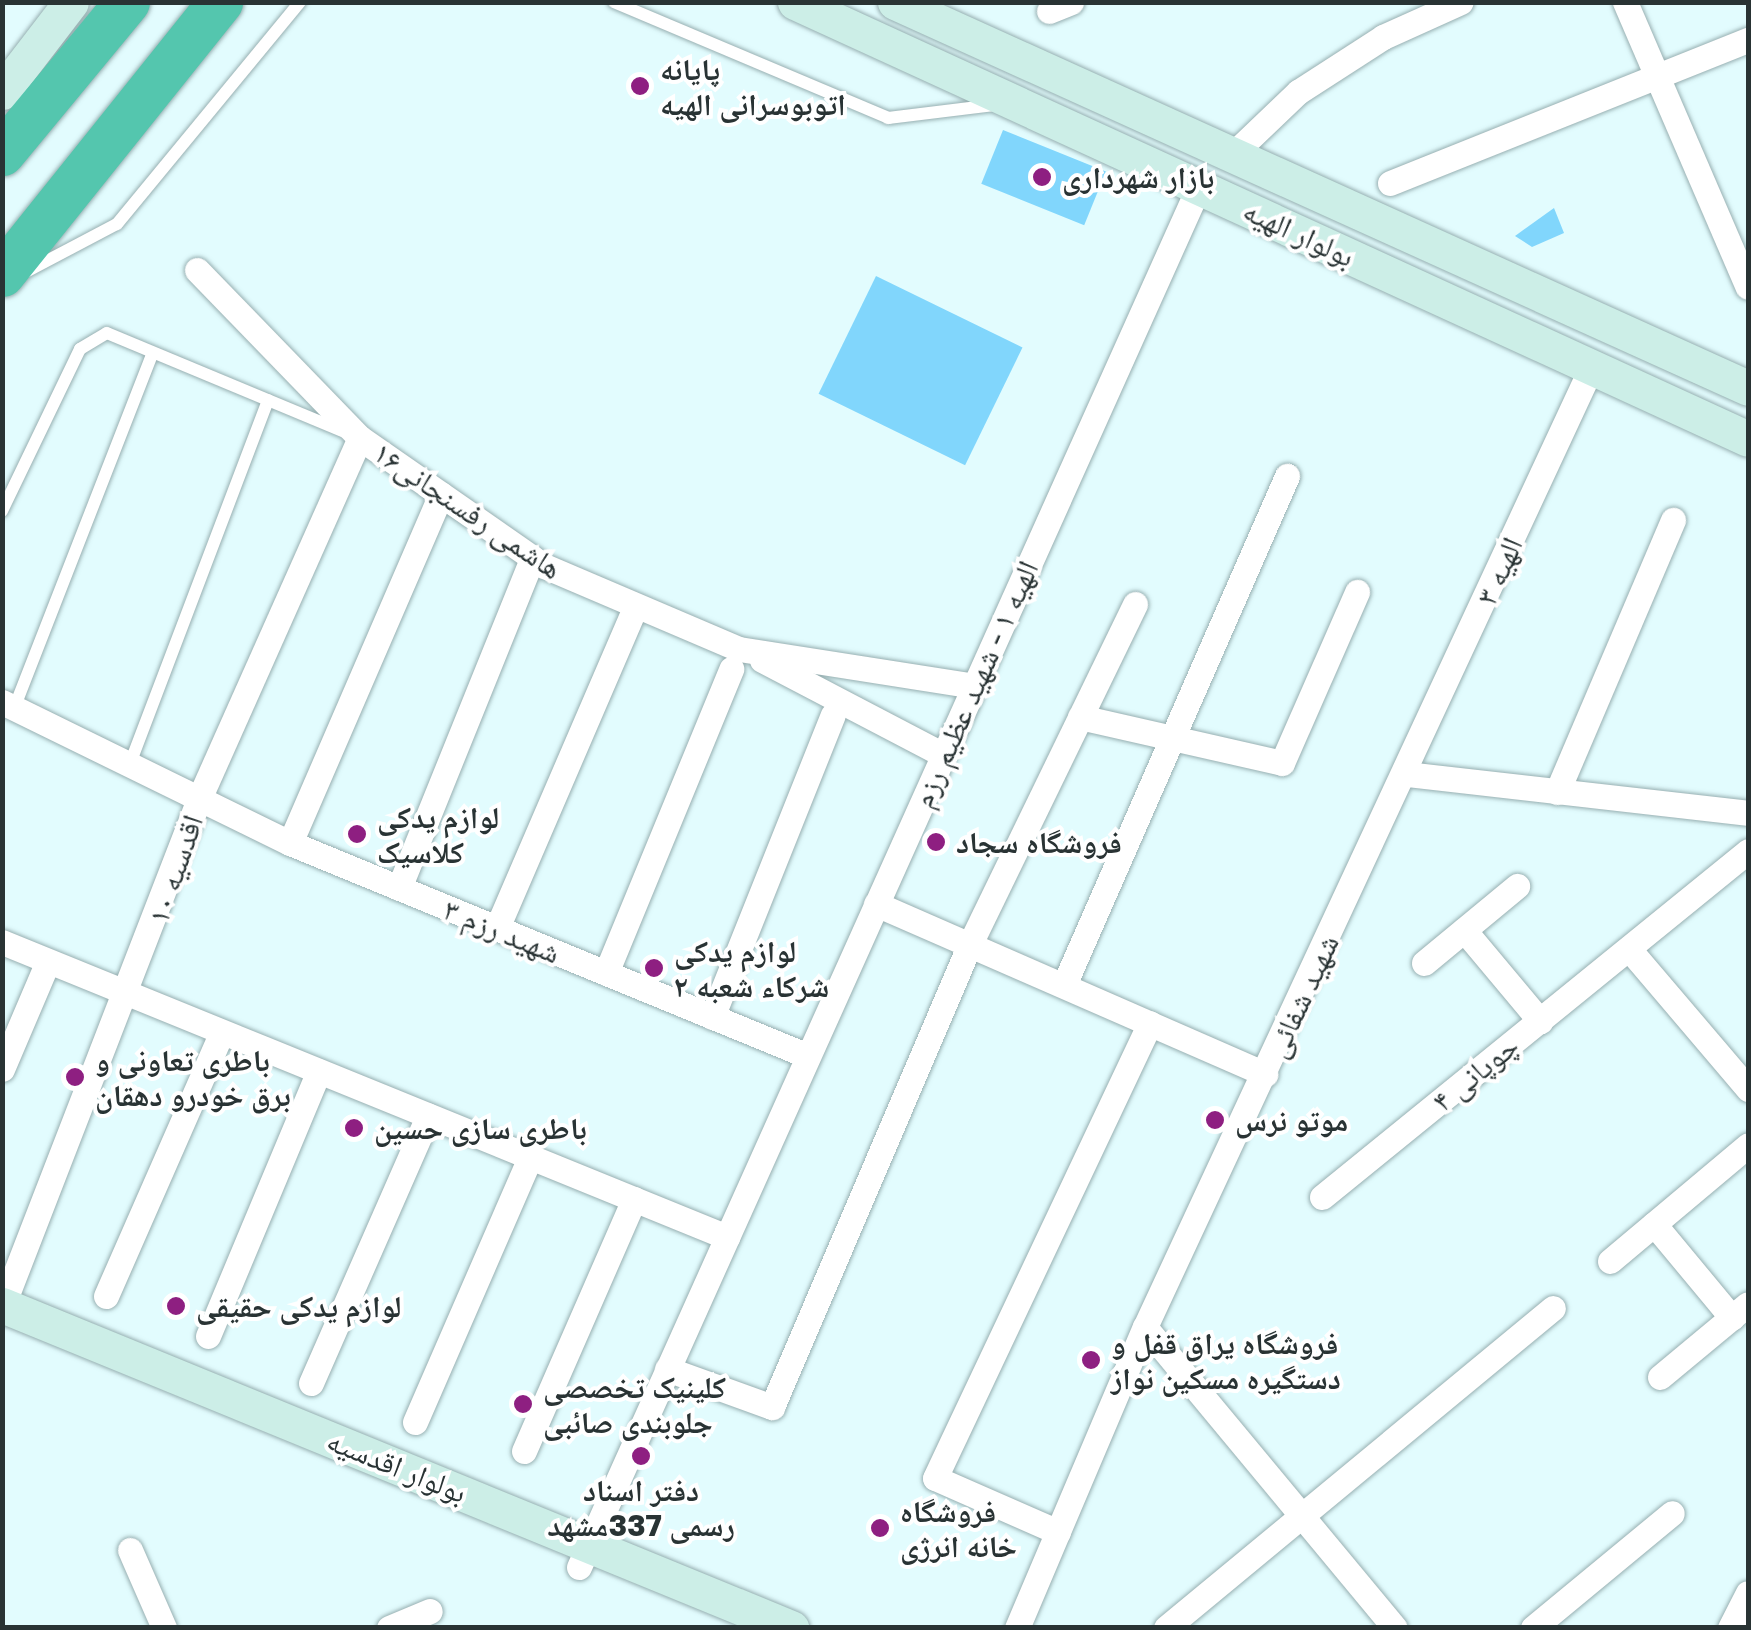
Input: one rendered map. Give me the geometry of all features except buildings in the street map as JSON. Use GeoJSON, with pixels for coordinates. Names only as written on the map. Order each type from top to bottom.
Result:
{"type":"FeatureCollection","features":[{"type":"Feature","properties":{"kind":"highway"},"geometry":{"type":"LineString","coordinates":[[2,153],[128,2]]}},
{"type":"Feature","properties":{"kind":"highway"},"geometry":{"type":"LineString","coordinates":[[2,274],[220,2]]}},
{"type":"Feature","properties":{"kind":"main road"},"geometry":{"type":"LineString","coordinates":[[2,92],[71,2]]}},
{"type":"Feature","properties":{"kind":"main road","name":"بولوار الهیه"},"geometry":{"type":"LineString","coordinates":[[794,2],[1748,440]]}},
{"type":"Feature","properties":{"kind":"main road","name":"بولوار الهیه"},"geometry":{"type":"LineString","coordinates":[[896,2],[1748,388]]}},
{"type":"Feature","properties":{"kind":"main road","name":"بولوار اقدسیه"},"geometry":{"type":"LineString","coordinates":[[3,1305],[584,1556],[728,1628]]}},
{"type":"Feature","properties":{"kind":"main road","name":"بولوار اقدسیه"},"geometry":{"type":"LineString","coordinates":[[2,1330],[584,1556],[791,1628]]}},
{"type":"Feature","properties":{"kind":"street"},"geometry":{"type":"LineString","coordinates":[[1231,156],[1298,92],[1383,37],[1461,2]]}},
{"type":"Feature","properties":{"kind":"street"},"geometry":{"type":"LineString","coordinates":[[1624,2],[1748,287]]}},
{"type":"Feature","properties":{"kind":"street"},"geometry":{"type":"LineString","coordinates":[[1390,183],[1748,40]]}},
{"type":"Feature","properties":{"kind":"street","name":"الهیه ۱ - شهید عظیم رزم"},"geometry":{"type":"LineString","coordinates":[[584,1556],[1199,186]]}},
{"type":"Feature","properties":{"kind":"street","name":"هاشمی رفسنجانی۱۶"},"geometry":{"type":"LineString","coordinates":[[197,270],[360,438],[532,558],[735,659],[974,686]]}},
{"type":"Feature","properties":{"kind":"street","name":"الهیه ۳"},"geometry":{"type":"LineString","coordinates":[[1408,774],[1591,368]]}},
{"type":"Feature","properties":{"kind":"street","name":"اقدسیه ۱۰"},"geometry":{"type":"LineString","coordinates":[[3,1305],[131,994],[200,799],[360,438]]}},
{"type":"Feature","properties":{"kind":"street"},"geometry":{"type":"LineString","coordinates":[[1064,986],[1166,737],[1287,476]]}},
{"type":"Feature","properties":{"kind":"street"},"geometry":{"type":"LineString","coordinates":[[290,843],[440,494]]}},
{"type":"Feature","properties":{"kind":"street"},"geometry":{"type":"LineString","coordinates":[[1558,792],[1673,520]]}},
{"type":"Feature","properties":{"kind":"street"},"geometry":{"type":"LineString","coordinates":[[400,888],[532,558]]}},
{"type":"Feature","properties":{"kind":"street"},"geometry":{"type":"LineString","coordinates":[[1080,717],[1282,764],[1356,592]]}},
{"type":"Feature","properties":{"kind":"street"},"geometry":{"type":"LineString","coordinates":[[667,1369],[772,1407],[970,944],[1135,604]]}},
{"type":"Feature","properties":{"kind":"street"},"geometry":{"type":"LineString","coordinates":[[497,928],[635,608]]}},
{"type":"Feature","properties":{"kind":"street"},"geometry":{"type":"LineString","coordinates":[[606,973],[735,659],[944,754]]}},
{"type":"Feature","properties":{"kind":"street","name":"شهید رزم ۳"},"geometry":{"type":"LineString","coordinates":[[9,704],[131,761],[290,843],[808,1056]]}},
{"type":"Feature","properties":{"kind":"street"},"geometry":{"type":"LineString","coordinates":[[712,1017],[834,716]]}},
{"type":"Feature","properties":{"kind":"street"},"geometry":{"type":"LineString","coordinates":[[1408,774],[1748,813]]}},
{"type":"Feature","properties":{"kind":"street","name":"شهید شفائی"},"geometry":{"type":"LineString","coordinates":[[1017,1628],[1145,1327],[1408,774]]}},
{"type":"Feature","properties":{"kind":"street","name":"چوپانی ۴"},"geometry":{"type":"LineString","coordinates":[[1322,1197],[1748,851]]}},
{"type":"Feature","properties":{"kind":"street"},"geometry":{"type":"LineString","coordinates":[[1424,963],[1518,886]]}},
{"type":"Feature","properties":{"kind":"street"},"geometry":{"type":"LineString","coordinates":[[876,904],[1265,1074]]}},
{"type":"Feature","properties":{"kind":"street"},"geometry":{"type":"LineString","coordinates":[[1464,930],[1540,1021]]}},
{"type":"Feature","properties":{"kind":"street"},"geometry":{"type":"LineString","coordinates":[[2,942],[726,1237]]}},
{"type":"Feature","properties":{"kind":"street"},"geometry":{"type":"LineString","coordinates":[[1629,950],[1748,1089]]}},
{"type":"Feature","properties":{"kind":"street"},"geometry":{"type":"LineString","coordinates":[[2,1070],[48,961]]}},
{"type":"Feature","properties":{"kind":"street"},"geometry":{"type":"LineString","coordinates":[[1058,1532],[935,1478],[1150,1023]]}},
{"type":"Feature","properties":{"kind":"street"},"geometry":{"type":"LineString","coordinates":[[106,1296],[222,1032]]}},
{"type":"Feature","properties":{"kind":"street"},"geometry":{"type":"LineString","coordinates":[[208,1336],[319,1072]]}},
{"type":"Feature","properties":{"kind":"street"},"geometry":{"type":"LineString","coordinates":[[311,1384],[428,1116]]}},
{"type":"Feature","properties":{"kind":"street"},"geometry":{"type":"LineString","coordinates":[[1610,1262],[1748,1145]]}},
{"type":"Feature","properties":{"kind":"street"},"geometry":{"type":"LineString","coordinates":[[415,1422],[530,1157]]}},
{"type":"Feature","properties":{"kind":"street"},"geometry":{"type":"LineString","coordinates":[[524,1452],[634,1199]]}},
{"type":"Feature","properties":{"kind":"street"},"geometry":{"type":"LineString","coordinates":[[1654,1224],[1740,1311],[1660,1378]]}},
{"type":"Feature","properties":{"kind":"street"},"geometry":{"type":"LineString","coordinates":[[1166,1628],[1553,1308]]}},
{"type":"Feature","properties":{"kind":"street"},"geometry":{"type":"LineString","coordinates":[[1145,1327],[1395,1628]]}},
{"type":"Feature","properties":{"kind":"street"},"geometry":{"type":"LineString","coordinates":[[1534,1628],[1672,1513]]}},
{"type":"Feature","properties":{"kind":"street"},"geometry":{"type":"LineString","coordinates":[[130,1550],[164,1628]]}},
{"type":"Feature","properties":{"kind":"street"},"geometry":{"type":"LineString","coordinates":[[1730,1628],[1748,1592]]}},
{"type":"Feature","properties":{"kind":"street"},"geometry":{"type":"LineString","coordinates":[[389,1628],[430,1610]]}},
{"type":"Feature","properties":{"kind":"lane"},"geometry":{"type":"LineString","coordinates":[[2,285],[117,224],[300,2]]}},
{"type":"Feature","properties":{"kind":"lane"},"geometry":{"type":"LineString","coordinates":[[614,2],[888,118],[1012,103]]}},
{"type":"Feature","properties":{"kind":"lane"},"geometry":{"type":"LineString","coordinates":[[2,511],[90,338],[107,334],[360,438]]}},
{"type":"Feature","properties":{"kind":"lane"},"geometry":{"type":"LineString","coordinates":[[9,704],[152,354]]}},
{"type":"Feature","properties":{"kind":"lane"},"geometry":{"type":"LineString","coordinates":[[131,761],[268,400]]}},
{"type":"Feature","properties":{"kind":"place","name":"پایانه اتوبوسرانی الهیه"},"geometry":{"type":"Point","coordinates":[640,86]}},
{"type":"Feature","properties":{"kind":"place","name":"بازار شهرداری"},"geometry":{"type":"Point","coordinates":[1042,177]}},
{"type":"Feature","properties":{"kind":"place","name":"لوازم یدکی کلاسیک"},"geometry":{"type":"Point","coordinates":[357,834]}},
{"type":"Feature","properties":{"kind":"place","name":"فروشگاه سجاد"},"geometry":{"type":"Point","coordinates":[936,842]}},
{"type":"Feature","properties":{"kind":"place","name":"لوازم یدکی شرکاء شعبه ۲"},"geometry":{"type":"Point","coordinates":[654,968]}},
{"type":"Feature","properties":{"kind":"place","name":"باطری تعاونی و برق خودرو دهقان"},"geometry":{"type":"Point","coordinates":[75,1077]}},
{"type":"Feature","properties":{"kind":"place","name":"موتو نرس"},"geometry":{"type":"Point","coordinates":[1215,1120]}},
{"type":"Feature","properties":{"kind":"place","name":"باطری سازی حسین"},"geometry":{"type":"Point","coordinates":[354,1128]}},
{"type":"Feature","properties":{"kind":"place","name":"لوازم یدکی حقیقی"},"geometry":{"type":"Point","coordinates":[176,1306]}},
{"type":"Feature","properties":{"kind":"place","name":"فروشگاه یراق قفل و دستگیره مسکین نواز"},"geometry":{"type":"Point","coordinates":[1091,1360]}},
{"type":"Feature","properties":{"kind":"place","name":"کلینیک تخصصی جلوبندی صائبی"},"geometry":{"type":"Point","coordinates":[523,1404]}},
{"type":"Feature","properties":{"kind":"place","name":"دفتر اسناد رسمی 337مشهد"},"geometry":{"type":"Point","coordinates":[641,1456]}},
{"type":"Feature","properties":{"kind":"place","name":"فروشگاه خانه انرژی"},"geometry":{"type":"Point","coordinates":[880,1528]}}]}
